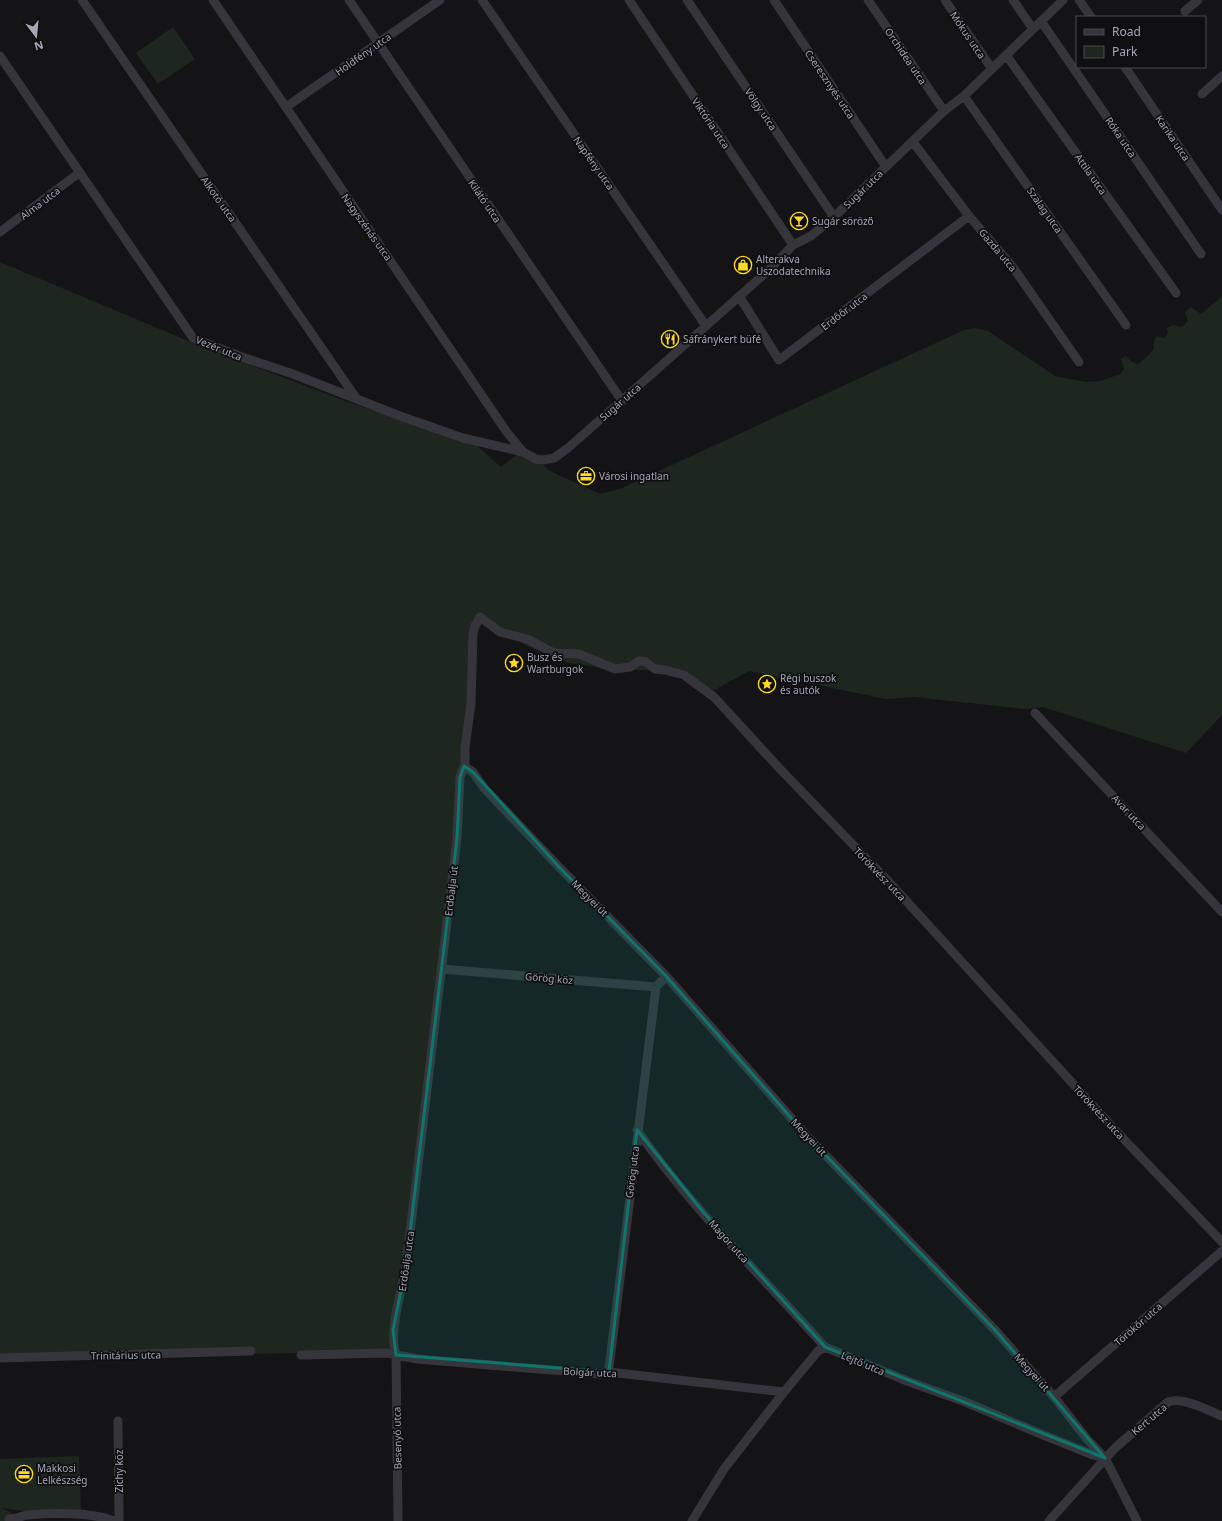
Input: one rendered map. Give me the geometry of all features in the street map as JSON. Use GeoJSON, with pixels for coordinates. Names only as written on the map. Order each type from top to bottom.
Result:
{"type":"FeatureCollection","features":[{"type":"Feature","properties":{"kind":"street","name":"Alkotó utca"},"geometry":{"type":"LineString","coordinates":[[82,0],[356,398]]}},
{"type":"Feature","properties":{"kind":"street","name":"Nagyszénás utca"},"geometry":{"type":"LineString","coordinates":[[213,0],[506,431],[523,452]]}},
{"type":"Feature","properties":{"kind":"street","name":"Kilátó utca"},"geometry":{"type":"LineString","coordinates":[[349,0],[622,402]]}},
{"type":"Feature","properties":{"kind":"street","name":"Holdfény utca"},"geometry":{"type":"LineString","coordinates":[[286,107],[440,0]]}},
{"type":"Feature","properties":{"kind":"street","name":"Napfény utca"},"geometry":{"type":"LineString","coordinates":[[482,0],[706,326]]}},
{"type":"Feature","properties":{"kind":"street","name":"Viktória utca"},"geometry":{"type":"LineString","coordinates":[[629,0],[793,245]]}},
{"type":"Feature","properties":{"kind":"street","name":"Völgy utca"},"geometry":{"type":"LineString","coordinates":[[687,0],[834,217]]}},
{"type":"Feature","properties":{"kind":"street","name":"Cseresznyés utca"},"geometry":{"type":"LineString","coordinates":[[774,0],[886,167]]}},
{"type":"Feature","properties":{"kind":"street","name":"Orchidea utca"},"geometry":{"type":"LineString","coordinates":[[868,0],[944,111]]}},
{"type":"Feature","properties":{"kind":"street","name":"Mókus utca"},"geometry":{"type":"LineString","coordinates":[[945,0],[992,69]]}},
{"type":"Feature","properties":{"kind":"street"},"geometry":{"type":"LineString","coordinates":[[1013,0],[1033,29]]}},
{"type":"Feature","properties":{"kind":"street"},"geometry":{"type":"LineString","coordinates":[[1079,0],[1090,16]]}},
{"type":"Feature","properties":{"kind":"street"},"geometry":{"type":"LineString","coordinates":[[1185,11],[1198,0]]}},
{"type":"Feature","properties":{"kind":"street","name":"Sugár utca"},"geometry":{"type":"LineString","coordinates":[[523,452],[536,459],[543,460],[554,458],[568,448],[622,402],[771,268],[793,245],[811,236],[834,217],[944,111],[964,96],[1041,21],[1058,2]]}},
{"type":"Feature","properties":{"kind":"street","name":"Róka utca"},"geometry":{"type":"LineString","coordinates":[[1041,21],[1201,254]]}},
{"type":"Feature","properties":{"kind":"street","name":"Attila utca"},"geometry":{"type":"LineString","coordinates":[[1006,55],[1176,293]]}},
{"type":"Feature","properties":{"kind":"street","name":"Vezér utca"},"geometry":{"type":"LineString","coordinates":[[0,56],[193,338],[463,438],[523,452]]}},
{"type":"Feature","properties":{"kind":"street","name":"Karika utca"},"geometry":{"type":"LineString","coordinates":[[1126,68],[1222,210]]}},
{"type":"Feature","properties":{"kind":"street"},"geometry":{"type":"LineString","coordinates":[[1202,94],[1222,76]]}},
{"type":"Feature","properties":{"kind":"street","name":"Szalag utca"},"geometry":{"type":"LineString","coordinates":[[964,96],[1126,325]]}},
{"type":"Feature","properties":{"kind":"street","name":"Gazda utca"},"geometry":{"type":"LineString","coordinates":[[913,142],[969,216],[1012,266],[1079,362]]}},
{"type":"Feature","properties":{"kind":"street","name":"Alma utca"},"geometry":{"type":"LineString","coordinates":[[0,232],[79,173]]}},
{"type":"Feature","properties":{"kind":"street","name":"Erdőőr utca"},"geometry":{"type":"LineString","coordinates":[[739,296],[779,360],[969,216]]}},
{"type":"Feature","properties":{"kind":"street","name":"Erdőalja út"},"geometry":{"type":"LineString","coordinates":[[418,1167],[457,838],[460,776],[464,766],[471,703],[473,633],[475,624],[480,617]]}},
{"type":"Feature","properties":{"kind":"street","name":"Törökvész utca"},"geometry":{"type":"LineString","coordinates":[[480,617],[502,633],[524,638],[554,653],[572,653],[582,655],[613,669],[627,668],[639,661],[646,662],[655,669],[684,675],[714,697],[781,770],[889,882],[1117,1132],[1222,1242]]}},
{"type":"Feature","properties":{"kind":"street","name":"Avar utca"},"geometry":{"type":"LineString","coordinates":[[1035,713],[1222,912]]}},
{"type":"Feature","properties":{"kind":"street","name":"Megyei út"},"geometry":{"type":"LineString","coordinates":[[464,766],[473,772],[484,788],[666,976],[808,1137],[996,1332],[1054,1397],[1087,1439],[1105,1458],[1137,1521]]}},
{"type":"Feature","properties":{"kind":"street","name":"Görög köz"},"geometry":{"type":"LineString","coordinates":[[442,969],[656,987]]}},
{"type":"Feature","properties":{"kind":"street"},"geometry":{"type":"LineString","coordinates":[[656,987],[666,976]]}},
{"type":"Feature","properties":{"kind":"street","name":"Görög utca"},"geometry":{"type":"LineString","coordinates":[[609,1372],[637,1130],[656,987]]}},
{"type":"Feature","properties":{"kind":"street","name":"Magor utca"},"geometry":{"type":"LineString","coordinates":[[637,1130],[658,1160],[703,1212],[826,1347]]}},
{"type":"Feature","properties":{"kind":"street","name":"Erdőalja utca"},"geometry":{"type":"LineString","coordinates":[[396,1354],[394,1349],[393,1330],[406,1266],[418,1167]]}},
{"type":"Feature","properties":{"kind":"street","name":"Törökőr utca"},"geometry":{"type":"LineString","coordinates":[[1054,1397],[1222,1252]]}},
{"type":"Feature","properties":{"kind":"street"},"geometry":{"type":"LineString","coordinates":[[692,1521],[718,1476],[818,1351],[826,1347]]}},
{"type":"Feature","properties":{"kind":"street","name":"Lejtő utca"},"geometry":{"type":"LineString","coordinates":[[826,1347],[907,1381],[963,1401],[1093,1455],[1105,1458]]}},
{"type":"Feature","properties":{"kind":"street","name":"Trinitárius utca"},"geometry":{"type":"LineString","coordinates":[[0,1358],[251,1351]]}},
{"type":"Feature","properties":{"kind":"street"},"geometry":{"type":"LineString","coordinates":[[301,1355],[396,1354]]}},
{"type":"Feature","properties":{"kind":"street","name":"Bolgár utca"},"geometry":{"type":"LineString","coordinates":[[396,1354],[417,1359],[600,1374],[609,1372],[784,1392]]}},
{"type":"Feature","properties":{"kind":"street","name":"Besenyő utca"},"geometry":{"type":"LineString","coordinates":[[396,1354],[398,1521]]}},
{"type":"Feature","properties":{"kind":"street","name":"Kert utca"},"geometry":{"type":"LineString","coordinates":[[1049,1521],[1115,1448],[1166,1404],[1172,1401],[1183,1401],[1222,1416]]}},
{"type":"Feature","properties":{"kind":"street","name":"Zichy köz"},"geometry":{"type":"LineString","coordinates":[[118,1421],[119,1521]]}},
{"type":"Feature","properties":{"kind":"street"},"geometry":{"type":"LineString","coordinates":[[13,1519],[27,1516],[77,1515],[114,1521]]}},
{"type":"Feature","properties":{"kind":"highlighted area"},"geometry":{"type":"Polygon","coordinates":[[[464,766],[473,772],[561,869],[666,976],[808,1137],[996,1331],[1105,1458],[825,1347],[703,1212],[637,1130],[609,1372],[396,1355],[393,1330],[406,1266],[457,838],[460,777],[464,766]]]}},
{"type":"Feature","properties":{"kind":"green space"},"geometry":{"type":"Polygon","coordinates":[[[173,27],[195,59],[158,84],[136,53],[173,27]]]}},
{"type":"Feature","properties":{"kind":"green space"},"geometry":{"type":"Polygon","coordinates":[[[0,262],[193,343],[348,402],[476,445],[501,467],[523,452],[536,459],[550,471],[600,494],[620,489],[964,330],[975,328],[988,331],[1055,376],[1086,382],[1101,381],[1120,374],[1124,369],[1121,359],[1126,356],[1132,362],[1138,364],[1150,354],[1154,348],[1153,345],[1156,336],[1164,338],[1168,333],[1166,328],[1173,325],[1182,327],[1188,321],[1185,312],[1191,307],[1201,314],[1222,296],[1222,715],[1186,753],[1043,707],[1025,709],[914,697],[886,699],[749,671],[707,694],[695,684],[666,671],[606,669],[569,663],[525,645],[480,617],[473,653],[396,1355],[301,1353],[0,1360],[0,262]]]}},
{"type":"Feature","properties":{"kind":"green space"},"geometry":{"type":"Polygon","coordinates":[[[79,1456],[81,1510],[29,1512],[2,1508],[17,1516],[17,1521],[0,1521],[0,1459],[79,1456]]]}},
{"type":"Feature","properties":{"kind":"place","name":"Sugár söröző"},"geometry":{"type":"Point","coordinates":[799,221]}},
{"type":"Feature","properties":{"kind":"place","name":"Alterakva Uszodatechnika"},"geometry":{"type":"Point","coordinates":[743,265]}},
{"type":"Feature","properties":{"kind":"place","name":"Sáfránykert büfé"},"geometry":{"type":"Point","coordinates":[670,339]}},
{"type":"Feature","properties":{"kind":"place","name":"Városi ingatlan"},"geometry":{"type":"Point","coordinates":[586,476]}},
{"type":"Feature","properties":{"kind":"place","name":"Busz és Wartburgok"},"geometry":{"type":"Point","coordinates":[514,663]}},
{"type":"Feature","properties":{"kind":"place","name":"Régi buszok és autók"},"geometry":{"type":"Point","coordinates":[767,684]}},
{"type":"Feature","properties":{"kind":"place","name":"Makkosi Lelkészség"},"geometry":{"type":"Point","coordinates":[24,1474]}}]}
